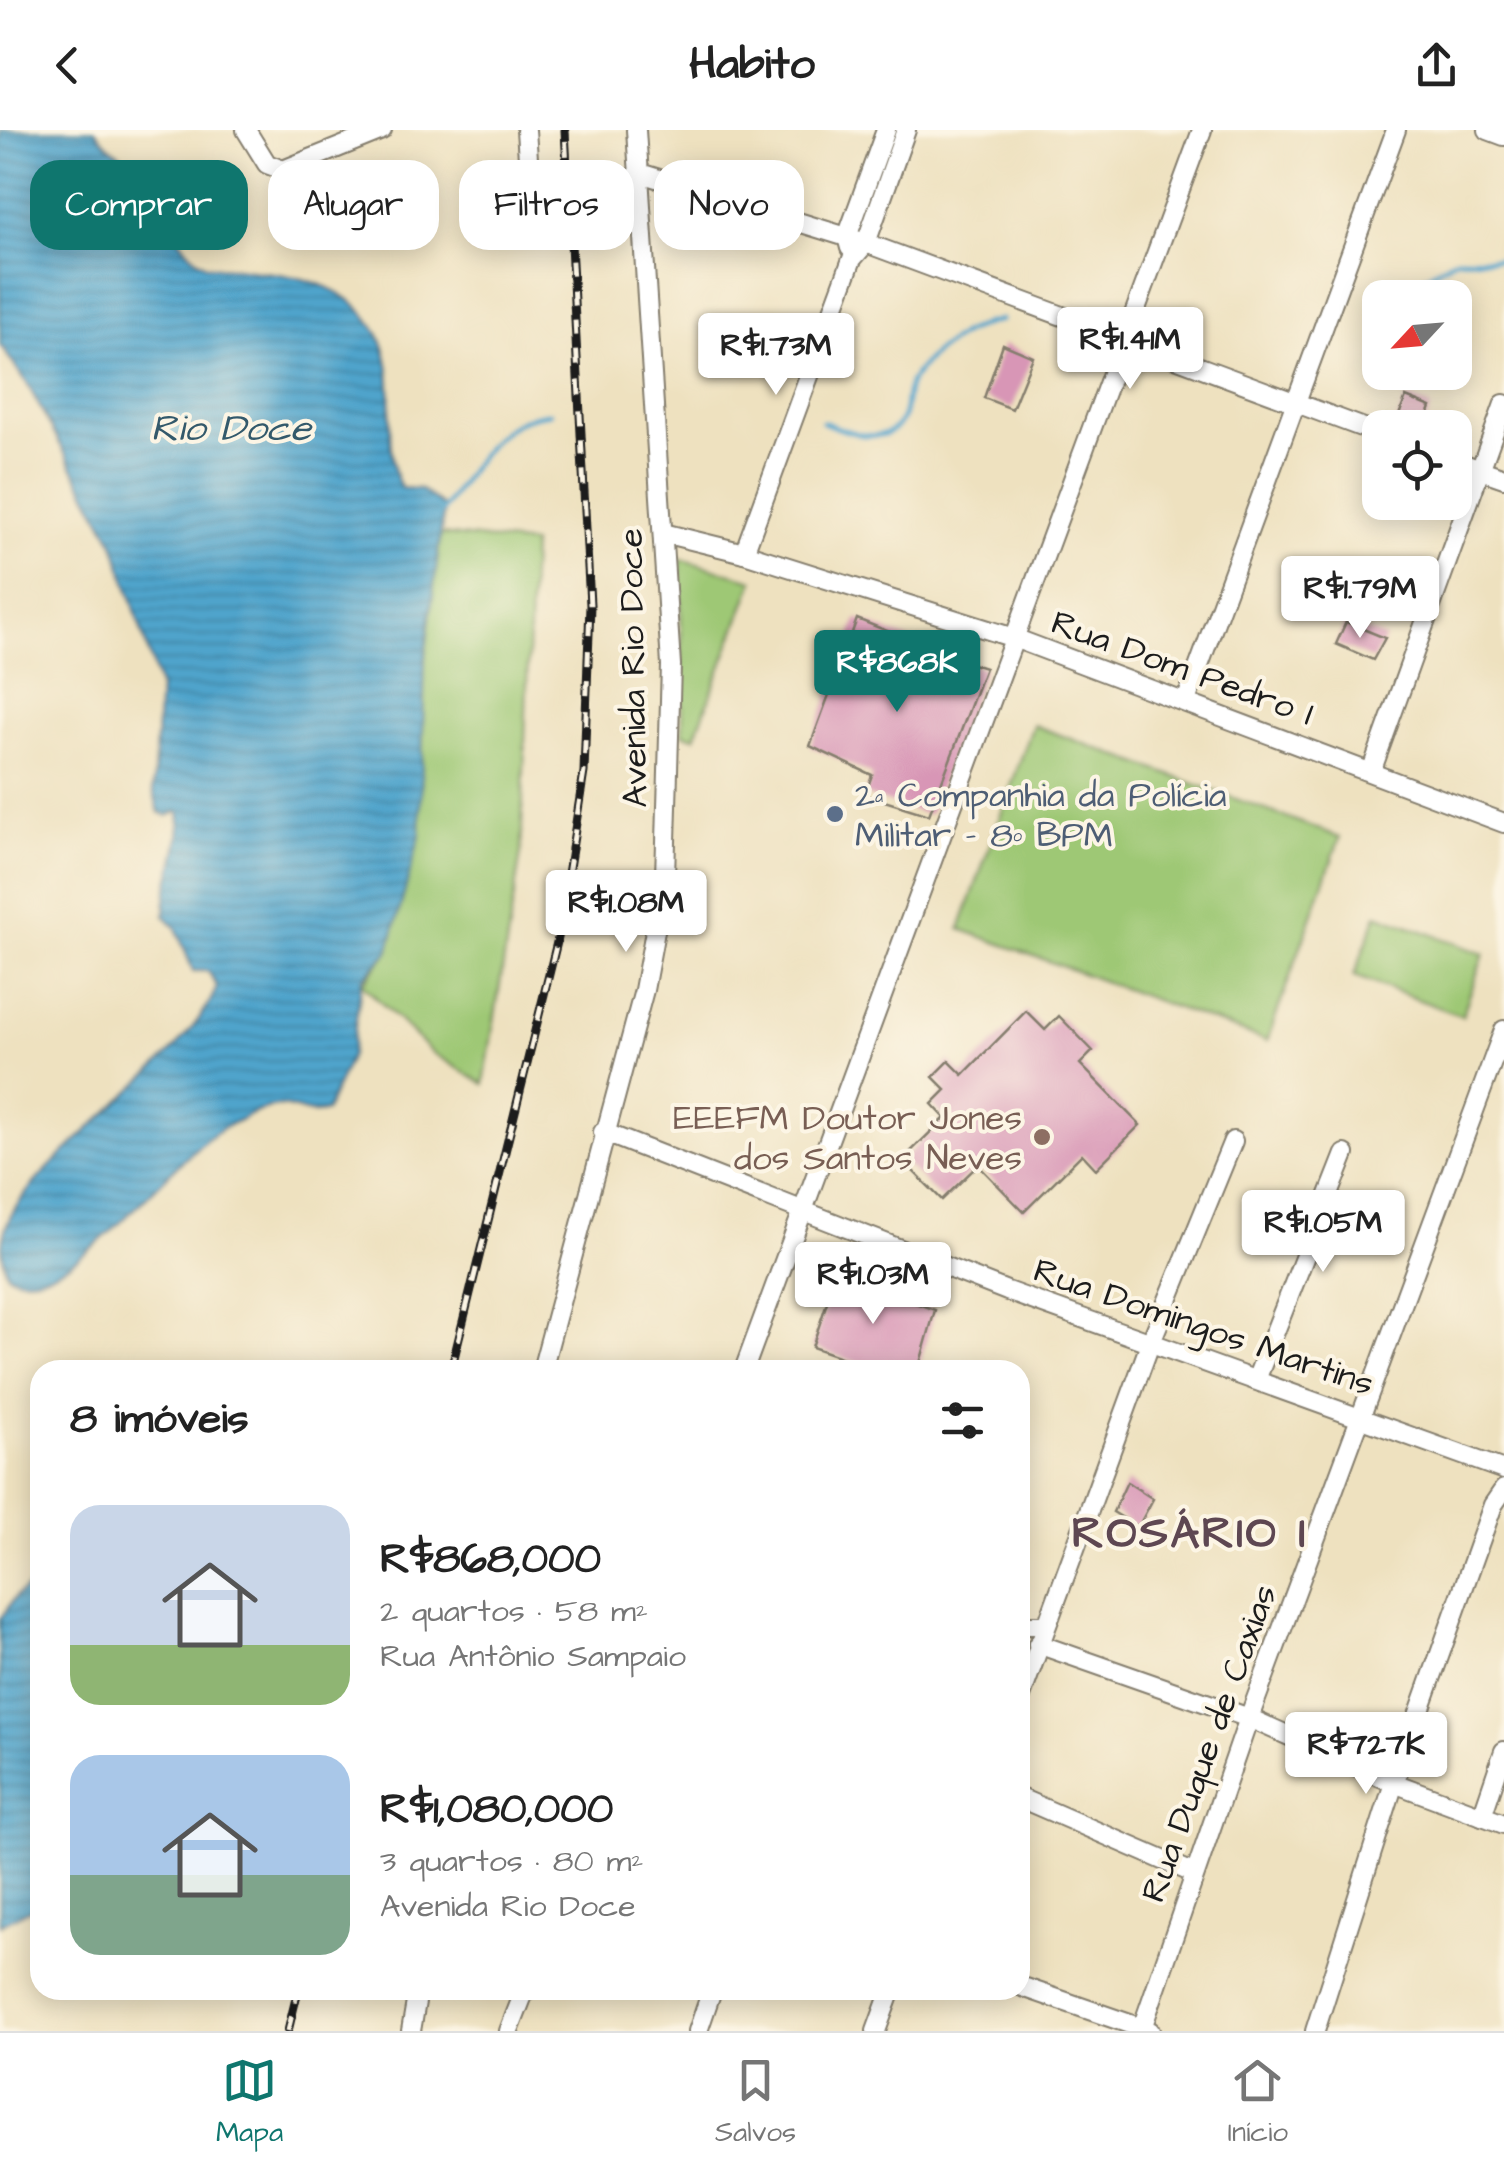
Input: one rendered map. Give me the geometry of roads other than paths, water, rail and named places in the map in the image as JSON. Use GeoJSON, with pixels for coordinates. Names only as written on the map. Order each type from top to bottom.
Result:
{"type":"FeatureCollection","features":[{"type":"Feature","properties":{"kind":"street"},"geometry":{"type":"LineString","coordinates":[[246,130],[267,164],[283,170],[373,132]]}},
{"type":"Feature","properties":{"kind":"street"},"geometry":{"type":"LineString","coordinates":[[526,130],[528,160]]}},
{"type":"Feature","properties":{"kind":"street","name":"Avenida Rio Doce"},"geometry":{"type":"LineString","coordinates":[[545,1360],[644,990],[664,878],[671,664],[636,130]]}},
{"type":"Feature","properties":{"kind":"street"},"geometry":{"type":"LineString","coordinates":[[852,259],[847,237],[886,130]]}},
{"type":"Feature","properties":{"kind":"street"},"geometry":{"type":"LineString","coordinates":[[744,553],[852,259],[866,243],[906,130]]}},
{"type":"Feature","properties":{"kind":"street"},"geometry":{"type":"LineString","coordinates":[[748,1360],[1202,130]]}},
{"type":"Feature","properties":{"kind":"street"},"geometry":{"type":"LineString","coordinates":[[1186,701],[1396,130]]}},
{"type":"Feature","properties":{"kind":"street"},"geometry":{"type":"LineString","coordinates":[[1488,130],[1504,136]]}},
{"type":"Feature","properties":{"kind":"street"},"geometry":{"type":"LineString","coordinates":[[640,174],[866,243],[1125,336],[1362,427]]}},
{"type":"Feature","properties":{"kind":"street"},"geometry":{"type":"LineString","coordinates":[[1372,772],[1504,404]]}},
{"type":"Feature","properties":{"kind":"street"},"geometry":{"type":"LineString","coordinates":[[1472,467],[1504,478]]}},
{"type":"Feature","properties":{"kind":"street","name":"Rua Dom Pedro I"},"geometry":{"type":"LineString","coordinates":[[663,532],[744,553],[1014,638],[1504,823]]}},
{"type":"Feature","properties":{"kind":"street","name":"Rua Duque de Caxias"},"geometry":{"type":"LineString","coordinates":[[1144,2030],[1193,1873],[1504,1030]]}},
{"type":"Feature","properties":{"kind":"street","name":"Rua Domingos Martins"},"geometry":{"type":"LineString","coordinates":[[603,1132],[802,1214],[1504,1470]]}},
{"type":"Feature","properties":{"kind":"street"},"geometry":{"type":"LineString","coordinates":[[1030,1668],[1150,1344],[1233,1141]]}},
{"type":"Feature","properties":{"kind":"street"},"geometry":{"type":"LineString","coordinates":[[1256,1380],[1345,1154]]}},
{"type":"Feature","properties":{"kind":"street"},"geometry":{"type":"LineString","coordinates":[[1315,2031],[1394,1783],[1494,1505],[1504,1488]]}},
{"type":"Feature","properties":{"kind":"street"},"geometry":{"type":"LineString","coordinates":[[1030,1625],[1046,1625]]}},
{"type":"Feature","properties":{"kind":"street"},"geometry":{"type":"LineString","coordinates":[[1038,1644],[1249,1718],[1394,1783],[1504,1824]]}},
{"type":"Feature","properties":{"kind":"street"},"geometry":{"type":"LineString","coordinates":[[1482,1816],[1504,1751]]}},
{"type":"Feature","properties":{"kind":"street"},"geometry":{"type":"LineString","coordinates":[[1030,1802],[1193,1873]]}},
{"type":"Feature","properties":{"kind":"street"},"geometry":{"type":"LineString","coordinates":[[1030,1990],[1144,2030]]}},
{"type":"Feature","properties":{"kind":"street"},"geometry":{"type":"LineString","coordinates":[[411,2031],[416,2000]]}},
{"type":"Feature","properties":{"kind":"street"},"geometry":{"type":"LineString","coordinates":[[509,2031],[521,2000]]}},
{"type":"Feature","properties":{"kind":"street"},"geometry":{"type":"LineString","coordinates":[[698,2031],[709,2000]]}},
{"type":"Feature","properties":{"kind":"street"},"geometry":{"type":"LineString","coordinates":[[876,2031],[887,2000]]}},
{"type":"Feature","properties":{"kind":"water","name":"Rio Doce"},"geometry":{"type":"Polygon","coordinates":[[[0,130],[95,130],[127,160],[30,160],[30,250],[188,250],[205,264],[274,273],[312,282],[346,297],[373,325],[383,344],[390,385],[391,448],[401,488],[420,489],[444,507],[425,658],[420,836],[388,952],[362,979],[351,1055],[326,1111],[309,1113],[276,1106],[225,1127],[202,1143],[89,1250],[59,1269],[32,1279],[7,1274],[2,1244],[11,1215],[33,1184],[64,1152],[172,1051],[200,1018],[217,986],[208,971],[193,971],[176,928],[165,916],[179,838],[179,811],[167,816],[159,812],[153,790],[159,687],[114,543],[25,380],[0,345],[0,130]]]}},
{"type":"Feature","properties":{"kind":"water"},"geometry":{"type":"Polygon","coordinates":[[[30,1586],[30,1909],[0,1925],[0,1619],[16,1596],[30,1586]]]}},
{"type":"Feature","properties":{"kind":"waterway"},"geometry":{"type":"LineString","coordinates":[[1420,280],[1456,258],[1504,259]]}},
{"type":"Feature","properties":{"kind":"waterway"},"geometry":{"type":"LineString","coordinates":[[823,422],[876,436],[895,428],[902,419],[909,386],[928,360],[963,334],[1001,320]]}},
{"type":"Feature","properties":{"kind":"waterway"},"geometry":{"type":"LineString","coordinates":[[440,514],[498,436],[530,417],[550,413]]}},
{"type":"Feature","properties":{"kind":"railway"},"geometry":{"type":"LineString","coordinates":[[453,1360],[558,938],[584,772],[590,605],[565,130]]}},
{"type":"Feature","properties":{"kind":"railway"},"geometry":{"type":"LineString","coordinates":[[288,2031],[296,2000]]}},
{"type":"Feature","properties":{"kind":"place","name":"2ª Companhia da Polícia Militar - 8º BPM"},"geometry":{"type":"Point","coordinates":[835,814]}},
{"type":"Feature","properties":{"kind":"place","name":"EEEFM Doutor Jones dos Santos Neves"},"geometry":{"type":"Point","coordinates":[1042,1137]}},
{"type":"Feature","properties":{"kind":"district","name":"ROSÁRIO I"},"geometry":{"type":"Point","coordinates":[1190,1531]}}]}
